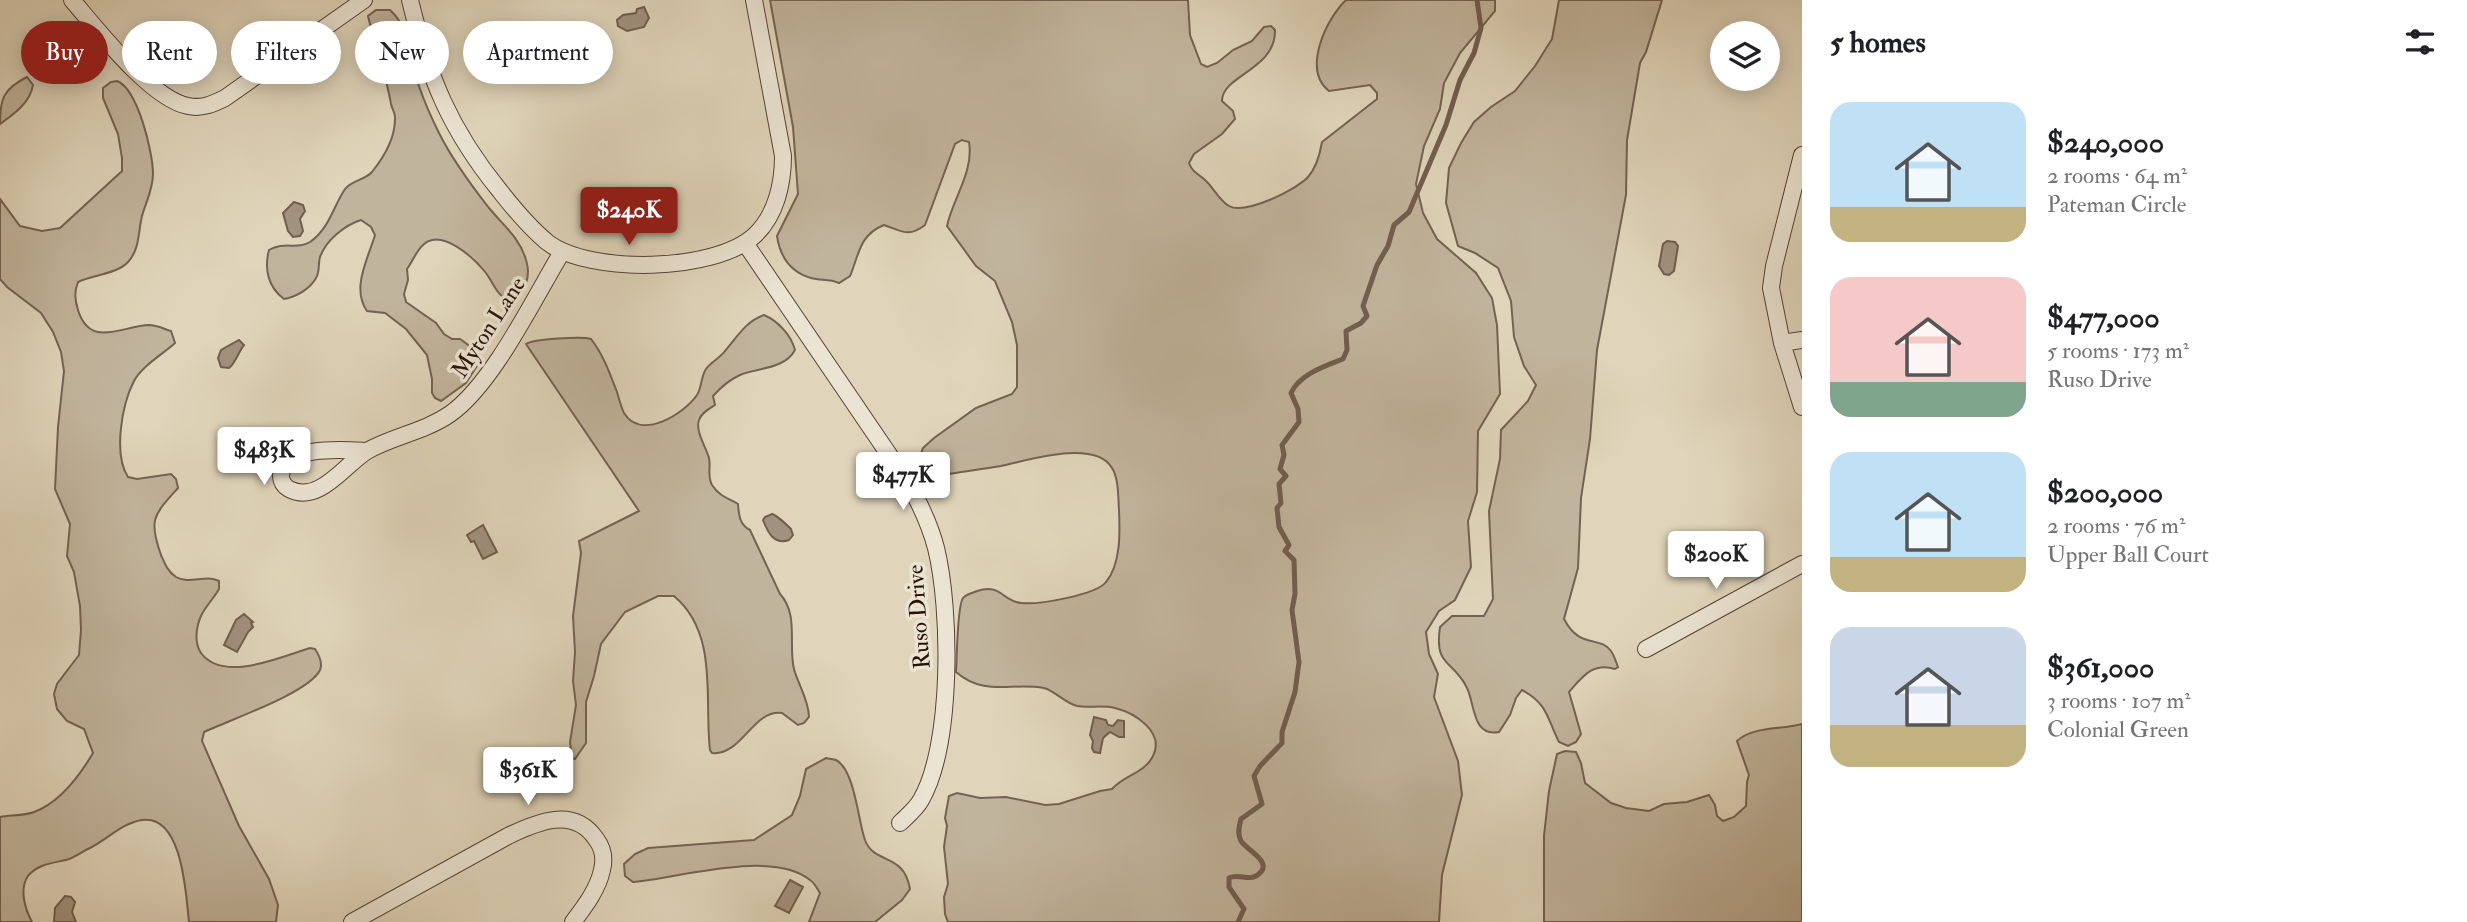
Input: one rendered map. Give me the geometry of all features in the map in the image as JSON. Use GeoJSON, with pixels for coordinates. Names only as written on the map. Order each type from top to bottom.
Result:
{"type":"FeatureCollection","features":[{"type":"Feature","properties":{"kind":"street"},"geometry":{"type":"LineString","coordinates":[[72,0],[107,41],[154,88],[178,103],[198,107],[225,98],[364,0]]}},
{"type":"Feature","properties":{"kind":"street"},"geometry":{"type":"LineString","coordinates":[[410,0],[429,70],[444,106],[463,140],[515,210],[539,235],[562,252],[606,263],[650,265],[714,256],[745,243],[763,226],[779,191],[783,169],[780,134],[754,0]]}},
{"type":"Feature","properties":{"kind":"street"},"geometry":{"type":"LineString","coordinates":[[1802,155],[1772,280],[1772,295],[1782,343],[1802,407]]}},
{"type":"Feature","properties":{"kind":"street","name":"Ruso Drive"},"geometry":{"type":"LineString","coordinates":[[745,243],[909,484],[935,546],[942,584],[946,661],[939,740],[923,796],[900,823]]}},
{"type":"Feature","properties":{"kind":"street","name":"Myton Lane"},"geometry":{"type":"LineString","coordinates":[[366,451],[335,449],[306,453],[285,466],[281,474],[282,482],[293,491],[314,489],[325,484],[366,451],[429,426],[461,405],[481,383],[507,344],[562,252]]}},
{"type":"Feature","properties":{"kind":"street"},"geometry":{"type":"LineString","coordinates":[[1782,343],[1802,340]]}},
{"type":"Feature","properties":{"kind":"street"},"geometry":{"type":"LineString","coordinates":[[1646,649],[1802,564]]}},
{"type":"Feature","properties":{"kind":"street"},"geometry":{"type":"LineString","coordinates":[[352,922],[508,836],[535,824],[562,819],[576,821],[588,829],[603,853],[598,884],[573,922]]}},
{"type":"Feature","properties":{"kind":"shaded area"},"geometry":{"type":"Polygon","coordinates":[[[770,0],[1188,0],[1190,35],[1201,64],[1207,67],[1252,41],[1264,27],[1271,26],[1275,30],[1273,43],[1267,54],[1224,92],[1222,101],[1233,111],[1235,119],[1222,134],[1194,154],[1189,163],[1223,201],[1236,208],[1270,200],[1302,182],[1313,169],[1322,142],[1377,99],[1377,93],[1370,85],[1329,91],[1321,82],[1317,71],[1317,58],[1325,32],[1331,19],[1346,0],[1495,0],[1495,11],[1460,53],[1444,83],[1440,109],[1424,146],[1416,184],[1423,213],[1437,239],[1476,273],[1492,298],[1497,325],[1500,394],[1478,431],[1477,492],[1468,521],[1471,567],[1455,600],[1439,611],[1426,632],[1429,654],[1438,674],[1434,697],[1458,761],[1462,795],[1442,875],[1439,922],[948,922],[944,897],[948,884],[944,847],[949,796],[957,793],[980,798],[1006,797],[1045,805],[1059,804],[1112,789],[1145,766],[1153,756],[1156,747],[1152,732],[1131,714],[1110,707],[1077,706],[1044,688],[977,684],[956,672],[961,603],[966,596],[991,589],[1015,602],[1040,602],[1079,595],[1106,582],[1111,575],[1119,548],[1117,483],[1112,468],[1103,459],[1077,453],[1044,456],[938,477],[930,475],[924,469],[919,459],[923,448],[934,438],[976,408],[1012,394],[1017,387],[1017,345],[1012,322],[995,281],[976,266],[947,226],[969,164],[969,142],[962,140],[955,144],[925,225],[909,232],[884,225],[876,229],[861,246],[850,276],[839,283],[811,278],[797,272],[787,262],[777,236],[798,194],[793,127],[770,0]]]}},
{"type":"Feature","properties":{"kind":"shaded area"},"geometry":{"type":"Polygon","coordinates":[[[1559,0],[1662,0],[1640,63],[1627,140],[1626,195],[1597,350],[1590,439],[1581,498],[1578,568],[1564,619],[1570,629],[1583,639],[1606,646],[1618,667],[1594,669],[1569,692],[1581,734],[1576,742],[1568,746],[1559,742],[1542,706],[1522,690],[1499,732],[1484,729],[1476,718],[1470,695],[1462,679],[1442,657],[1439,640],[1440,627],[1452,616],[1484,616],[1493,599],[1489,511],[1500,459],[1501,430],[1528,401],[1536,385],[1524,366],[1514,337],[1511,301],[1498,268],[1458,246],[1446,203],[1449,168],[1474,122],[1515,91],[1535,66],[1552,39],[1559,0]]]}},
{"type":"Feature","properties":{"kind":"shaded area"},"geometry":{"type":"Polygon","coordinates":[[[644,7],[649,18],[644,27],[627,31],[618,26],[617,20],[623,15],[636,13],[637,9],[644,7]]]}},
{"type":"Feature","properties":{"kind":"shaded area"},"geometry":{"type":"Polygon","coordinates":[[[376,10],[390,10],[399,21],[369,21],[368,16],[376,10]]]}},
{"type":"Feature","properties":{"kind":"shaded area"},"geometry":{"type":"Polygon","coordinates":[[[21,81],[21,84],[33,85],[21,108],[0,124],[2,101],[13,86],[21,81]]]}},
{"type":"Feature","properties":{"kind":"shaded area"},"geometry":{"type":"Polygon","coordinates":[[[117,81],[125,86],[138,108],[152,164],[152,185],[132,257],[118,269],[78,282],[76,303],[83,322],[90,329],[108,332],[152,325],[171,331],[175,343],[142,370],[134,381],[126,402],[121,429],[123,467],[128,477],[137,479],[171,474],[176,479],[178,488],[163,505],[154,525],[161,555],[176,577],[219,581],[219,589],[198,625],[196,635],[201,653],[211,662],[238,667],[269,661],[310,648],[315,649],[321,662],[320,670],[301,688],[204,732],[202,741],[239,826],[269,879],[278,905],[276,922],[189,922],[184,877],[174,843],[166,830],[156,822],[142,820],[122,828],[72,858],[36,869],[25,881],[23,893],[32,922],[0,922],[0,817],[30,813],[52,802],[75,779],[93,753],[84,729],[67,721],[57,709],[54,694],[57,684],[79,655],[81,630],[74,572],[67,556],[70,524],[55,489],[64,371],[61,352],[41,313],[0,279],[0,199],[20,226],[42,231],[60,228],[122,171],[118,134],[103,98],[103,88],[117,81]]]}},
{"type":"Feature","properties":{"kind":"shaded area"},"geometry":{"type":"Polygon","coordinates":[[[386,84],[419,84],[450,152],[489,208],[515,238],[527,266],[524,289],[511,301],[499,293],[486,273],[456,246],[438,240],[429,241],[416,254],[407,269],[408,280],[404,294],[406,302],[436,323],[444,334],[452,339],[460,339],[471,347],[480,361],[466,383],[441,401],[432,393],[427,355],[406,329],[385,313],[367,311],[362,302],[362,273],[375,235],[371,227],[361,220],[337,234],[319,259],[318,273],[313,282],[293,296],[284,299],[274,289],[267,271],[269,250],[310,242],[326,224],[345,189],[372,172],[391,141],[395,126],[386,84]]]}},
{"type":"Feature","properties":{"kind":"shaded area"},"geometry":{"type":"Polygon","coordinates":[[[294,202],[303,205],[305,211],[300,219],[303,231],[300,236],[293,237],[288,231],[283,213],[294,202]]]}},
{"type":"Feature","properties":{"kind":"shaded area"},"geometry":{"type":"Polygon","coordinates":[[[1667,241],[1675,242],[1678,246],[1674,271],[1669,275],[1664,274],[1659,266],[1663,244],[1667,241]]]}},
{"type":"Feature","properties":{"kind":"shaded area"},"geometry":{"type":"Polygon","coordinates":[[[764,315],[783,329],[795,350],[785,361],[740,375],[725,384],[713,396],[715,405],[700,418],[698,429],[709,458],[712,485],[738,504],[742,522],[750,530],[786,602],[791,620],[792,660],[809,717],[798,725],[782,713],[772,714],[763,718],[732,747],[712,753],[707,668],[698,629],[688,611],[674,596],[658,596],[625,612],[601,644],[586,702],[586,743],[575,759],[572,758],[570,742],[576,705],[573,681],[573,616],[581,553],[579,541],[639,511],[526,344],[558,338],[591,339],[606,364],[624,413],[631,421],[651,425],[673,416],[691,402],[699,392],[708,367],[747,326],[764,315]]]}},
{"type":"Feature","properties":{"kind":"shaded area"},"geometry":{"type":"Polygon","coordinates":[[[239,340],[244,345],[233,364],[229,368],[221,367],[218,358],[221,350],[239,340]]]}},
{"type":"Feature","properties":{"kind":"shaded area"},"geometry":{"type":"Polygon","coordinates":[[[772,514],[791,529],[793,535],[789,540],[779,541],[769,533],[763,520],[772,514]]]}},
{"type":"Feature","properties":{"kind":"shaded area"},"geometry":{"type":"Polygon","coordinates":[[[483,525],[497,552],[483,559],[474,541],[471,542],[467,535],[483,525]]]}},
{"type":"Feature","properties":{"kind":"shaded area"},"geometry":{"type":"Polygon","coordinates":[[[244,614],[253,622],[253,627],[237,652],[224,645],[236,620],[244,614]]]}},
{"type":"Feature","properties":{"kind":"shaded area"},"geometry":{"type":"Polygon","coordinates":[[[1094,717],[1106,720],[1108,725],[1113,726],[1118,720],[1124,721],[1124,737],[1110,732],[1103,738],[1100,753],[1094,752],[1092,748],[1090,735],[1094,717]]]}},
{"type":"Feature","properties":{"kind":"shaded area"},"geometry":{"type":"Polygon","coordinates":[[[1802,724],[1802,922],[1544,922],[1544,836],[1549,791],[1557,754],[1565,751],[1576,752],[1585,783],[1611,803],[1649,811],[1664,804],[1687,802],[1709,795],[1717,816],[1723,821],[1734,817],[1746,806],[1749,775],[1737,741],[1751,733],[1802,724]]]}},
{"type":"Feature","properties":{"kind":"shaded area"},"geometry":{"type":"Polygon","coordinates":[[[826,758],[836,760],[848,774],[869,848],[902,869],[907,877],[910,889],[902,900],[875,922],[809,922],[820,893],[816,886],[793,871],[773,867],[725,868],[633,882],[625,876],[624,864],[635,854],[648,848],[754,840],[792,815],[800,796],[806,769],[826,758]]]}},
{"type":"Feature","properties":{"kind":"shaded area"},"geometry":{"type":"Polygon","coordinates":[[[790,880],[803,887],[789,913],[775,906],[790,880]]]}},
{"type":"Feature","properties":{"kind":"shaded area"},"geometry":{"type":"Polygon","coordinates":[[[65,896],[71,897],[75,902],[72,912],[76,922],[54,922],[55,908],[65,896]]]}},
{"type":"Feature","properties":{"kind":"waterway"},"geometry":{"type":"LineString","coordinates":[[1238,922],[1244,909],[1229,887],[1229,878],[1256,876],[1263,866],[1258,857],[1241,841],[1241,819],[1262,804],[1254,776],[1282,743],[1282,732],[1295,692],[1299,662],[1292,610],[1295,594],[1294,560],[1285,551],[1289,545],[1279,527],[1277,508],[1281,503],[1279,484],[1286,476],[1280,469],[1284,455],[1282,445],[1299,422],[1298,409],[1291,393],[1307,376],[1343,359],[1347,350],[1346,331],[1361,323],[1367,316],[1363,306],[1377,265],[1388,246],[1394,225],[1409,212],[1446,125],[1460,80],[1474,53],[1481,28],[1477,0]]}}]}
